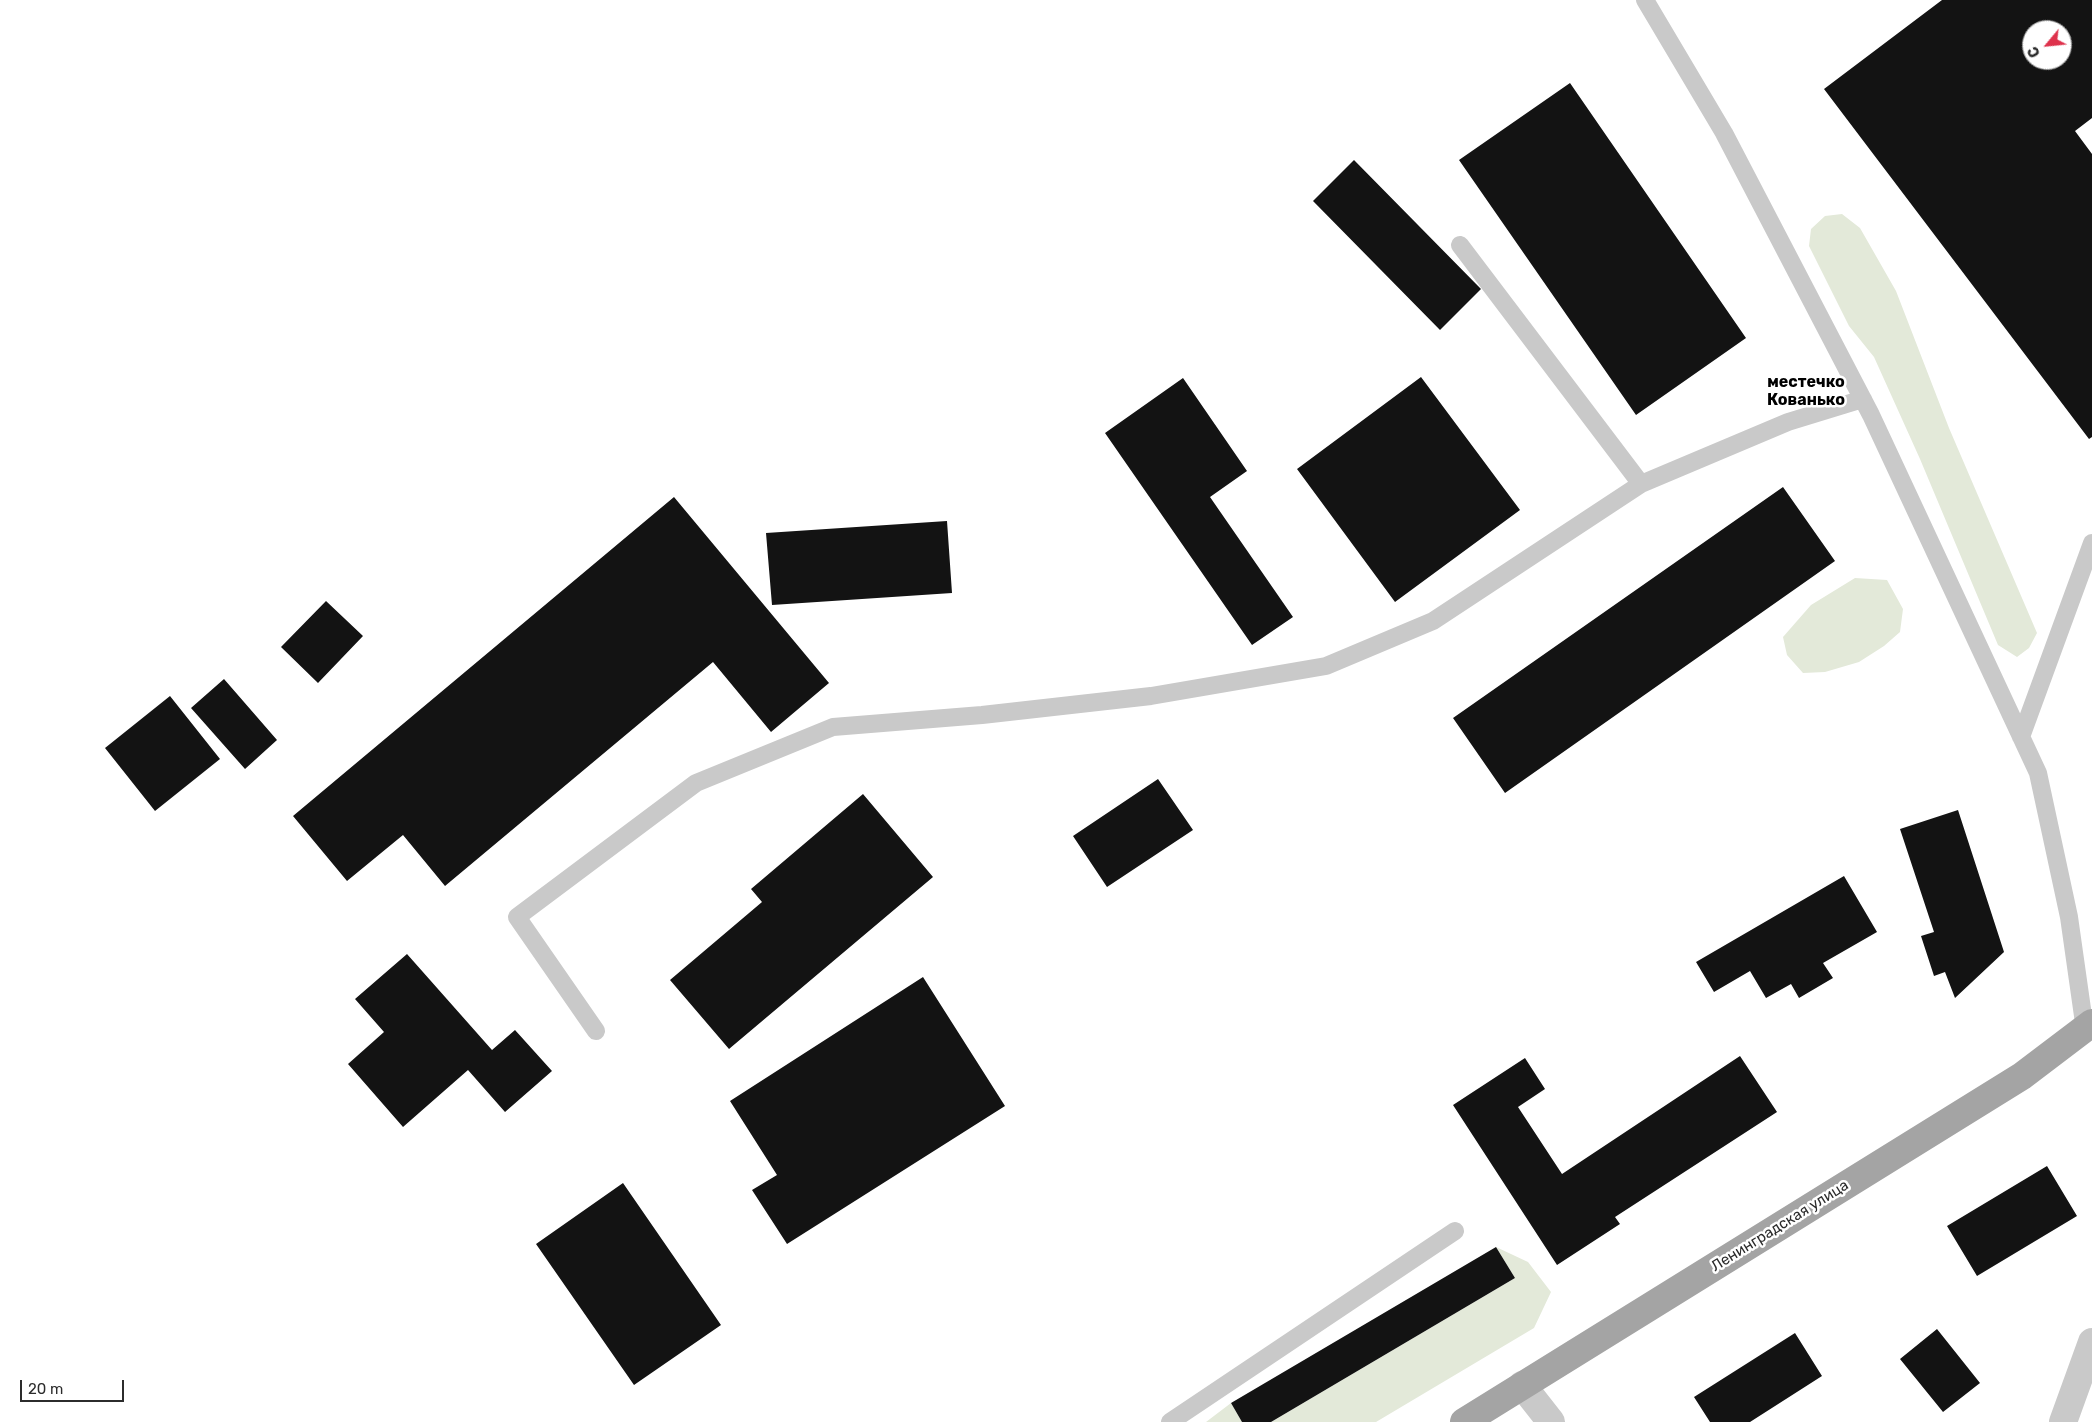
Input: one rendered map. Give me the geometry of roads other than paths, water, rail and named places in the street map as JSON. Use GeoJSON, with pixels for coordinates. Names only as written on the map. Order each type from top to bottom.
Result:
{"type":"FeatureCollection","features":[{"type":"Feature","properties":{"kind":"main road","name":"Ленинградская улица"},"geometry":{"type":"LineString","coordinates":[[1464,1422],[2022,1076],[2088,1026]]}},
{"type":"Feature","properties":{"kind":"street"},"geometry":{"type":"LineString","coordinates":[[2062,1422],[2092,1342]]}},
{"type":"Feature","properties":{"kind":"street"},"geometry":{"type":"LineString","coordinates":[[1522,1386],[1551,1422]]}},
{"type":"Feature","properties":{"kind":"lane"},"geometry":{"type":"LineString","coordinates":[[1645,0],[1724,134],[1863,399],[2038,773],[2069,917],[2088,1026]]}},
{"type":"Feature","properties":{"kind":"lane"},"geometry":{"type":"LineString","coordinates":[[1460,245],[1640,484]]}},
{"type":"Feature","properties":{"kind":"lane"},"geometry":{"type":"LineString","coordinates":[[596,1032],[517,917],[696,783],[832,727],[982,715],[1151,696],[1326,666],[1433,621],[1640,484],[1788,422],[1863,399]]}},
{"type":"Feature","properties":{"kind":"lane"},"geometry":{"type":"LineString","coordinates":[[2021,737],[2092,543]]}},
{"type":"Feature","properties":{"kind":"lane"},"geometry":{"type":"LineString","coordinates":[[1170,1422],[1455,1231]]}},
{"type":"Feature","properties":{"kind":"district","name":"местечко Кованько"},"geometry":{"type":"Point","coordinates":[1806,391]}}]}
